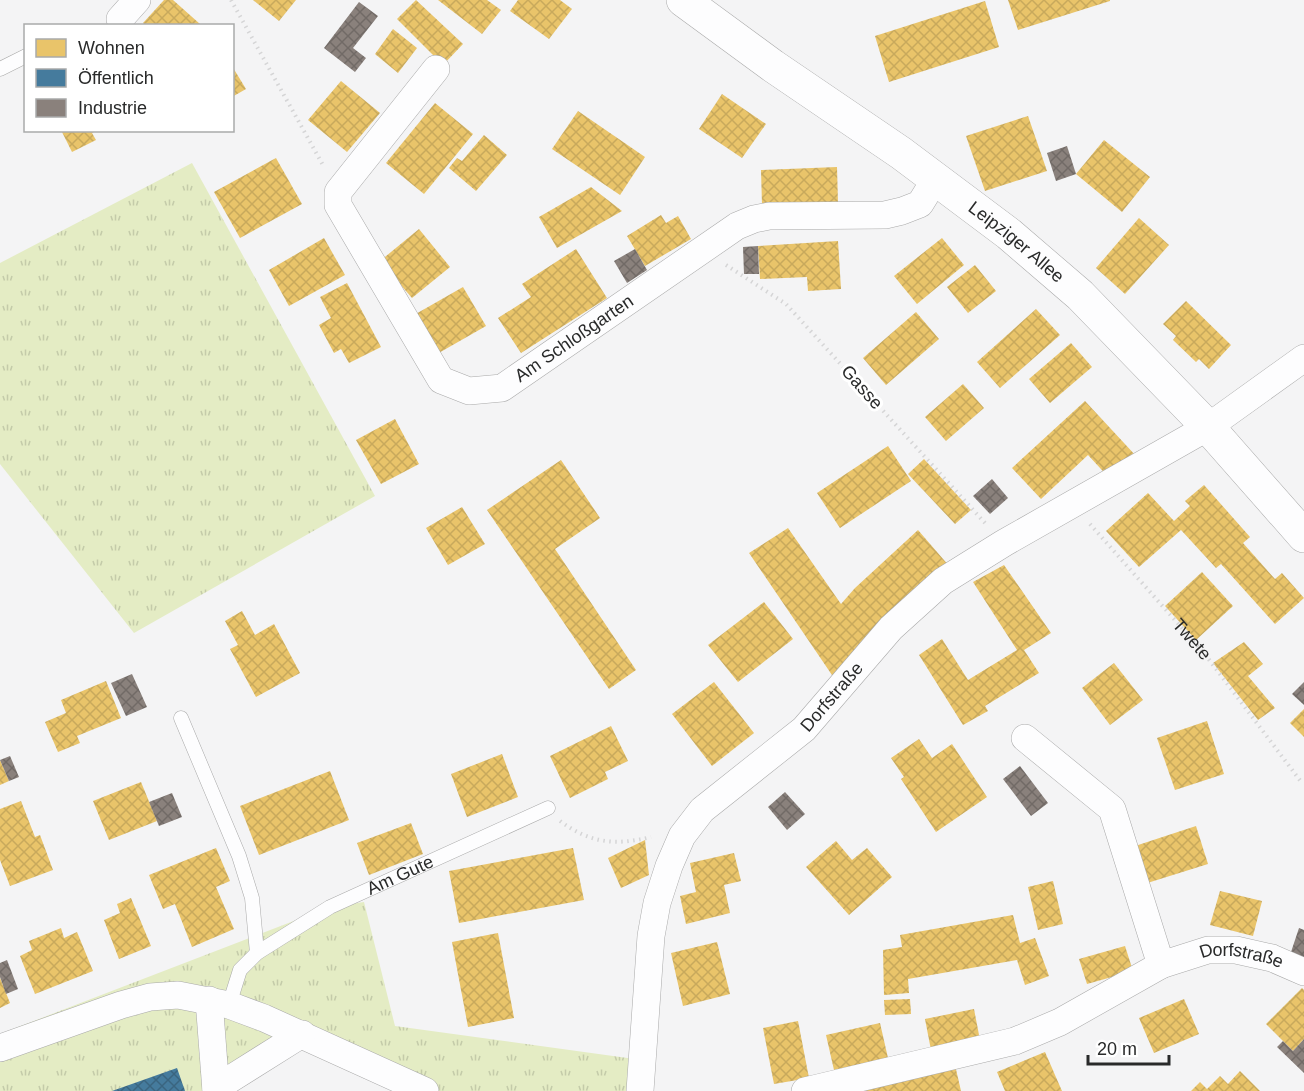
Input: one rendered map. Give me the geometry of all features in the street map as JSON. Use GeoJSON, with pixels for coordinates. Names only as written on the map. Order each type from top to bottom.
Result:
{"type":"FeatureCollection","features":[{"type":"Feature","properties":{"kind":"main road","name":"Leipziger Allee"},"geometry":{"type":"LineString","coordinates":[[683,0],[773,66],[936,178],[1009,234],[1080,295],[1208,427],[1304,536]]}},
{"type":"Feature","properties":{"kind":"street"},"geometry":{"type":"LineString","coordinates":[[338,192],[436,69]]}},
{"type":"Feature","properties":{"kind":"street","name":"Am Schloßgarten"},"geometry":{"type":"LineString","coordinates":[[338,192],[338,205],[441,380],[469,391],[502,387],[737,226],[769,216],[885,215],[902,211],[920,204],[936,178]]}},
{"type":"Feature","properties":{"kind":"street","name":"Dorfstraße"},"geometry":{"type":"LineString","coordinates":[[640,1091],[651,936],[655,914],[669,866],[682,836],[702,810],[804,729],[900,620],[943,581],[1004,543],[1208,427],[1304,358]]}},
{"type":"Feature","properties":{"kind":"street"},"geometry":{"type":"LineString","coordinates":[[1025,738],[1112,809],[1161,965]]}},
{"type":"Feature","properties":{"kind":"street","name":"Dorfstraße"},"geometry":{"type":"LineString","coordinates":[[805,1091],[1015,1041],[1060,1022],[1161,965],[1208,950],[1236,950],[1272,958],[1304,972]]}},
{"type":"Feature","properties":{"kind":"street"},"geometry":{"type":"LineString","coordinates":[[0,1048],[121,1005],[150,997],[178,995],[219,1003],[302,1034],[425,1091]]}},
{"type":"Feature","properties":{"kind":"street"},"geometry":{"type":"LineString","coordinates":[[216,1090],[219,1003]]}},
{"type":"Feature","properties":{"kind":"street"},"geometry":{"type":"LineString","coordinates":[[216,1090],[302,1034]]}},
{"type":"Feature","properties":{"kind":"lane"},"geometry":{"type":"LineString","coordinates":[[0,69],[24,57]]}},
{"type":"Feature","properties":{"kind":"lane"},"geometry":{"type":"LineString","coordinates":[[181,718],[239,856],[252,898],[256,953]]}},
{"type":"Feature","properties":{"kind":"lane","name":"Am Gute"},"geometry":{"type":"LineString","coordinates":[[219,1003],[240,970],[256,953],[330,907],[548,808]]}},
{"type":"Feature","properties":{"kind":"path"},"geometry":{"type":"LineString","coordinates":[[231,0],[338,192]]}},
{"type":"Feature","properties":{"kind":"path","name":"Gasse"},"geometry":{"type":"LineString","coordinates":[[703,250],[786,304],[1004,543]]}},
{"type":"Feature","properties":{"kind":"path","name":"Twete"},"geometry":{"type":"LineString","coordinates":[[1073,505],[1204,653],[1302,783]]}},
{"type":"Feature","properties":{"kind":"path"},"geometry":{"type":"LineString","coordinates":[[548,808],[555,818],[577,834],[600,842],[633,842],[657,836],[682,836]]}},
{"type":"Feature","properties":{"kind":"green space"},"geometry":{"type":"Polygon","coordinates":[[[192,163],[375,496],[134,633],[0,464],[0,263],[192,163]]]}},
{"type":"Feature","properties":{"kind":"green space"},"geometry":{"type":"Polygon","coordinates":[[[364,902],[395,1026],[642,1060],[640,1091],[425,1091],[302,1034],[216,1091],[0,1091],[0,1034],[330,907],[364,902]]]}},
{"type":"Feature","properties":{"kind":"building: Wohnen"},"geometry":{"type":"Polygon","coordinates":[[[164,0],[173,0],[200,24],[144,24],[164,0]]]}},
{"type":"Feature","properties":{"kind":"building: Wohnen"},"geometry":{"type":"Polygon","coordinates":[[[253,0],[296,0],[279,21],[253,0]]]}},
{"type":"Feature","properties":{"kind":"building: Wohnen"},"geometry":{"type":"Polygon","coordinates":[[[416,0],[463,44],[443,65],[397,19],[416,0]]]}},
{"type":"Feature","properties":{"kind":"building: Wohnen"},"geometry":{"type":"Polygon","coordinates":[[[438,0],[487,0],[501,10],[482,34],[438,0]]]}},
{"type":"Feature","properties":{"kind":"building: Wohnen"},"geometry":{"type":"Polygon","coordinates":[[[518,0],[560,0],[572,9],[549,39],[510,11],[518,0]]]}},
{"type":"Feature","properties":{"kind":"building: Wohnen"},"geometry":{"type":"Polygon","coordinates":[[[1008,0],[1110,0],[1110,1],[1018,30],[1008,0]]]}},
{"type":"Feature","properties":{"kind":"building: Wohnen"},"geometry":{"type":"Polygon","coordinates":[[[985,1],[999,47],[889,82],[875,36],[985,1]]]}},
{"type":"Feature","properties":{"kind":"building: Wohnen"},"geometry":{"type":"Polygon","coordinates":[[[393,29],[417,48],[398,73],[375,54],[393,29]]]}},
{"type":"Feature","properties":{"kind":"building: Wohnen"},"geometry":{"type":"Polygon","coordinates":[[[234,69],[246,89],[234,96],[234,69]]]}},
{"type":"Feature","properties":{"kind":"building: Wohnen"},"geometry":{"type":"Polygon","coordinates":[[[341,81],[380,113],[347,152],[308,120],[341,81]]]}},
{"type":"Feature","properties":{"kind":"building: Wohnen"},"geometry":{"type":"Polygon","coordinates":[[[722,94],[766,124],[742,158],[699,129],[722,94]]]}},
{"type":"Feature","properties":{"kind":"building: Wohnen"},"geometry":{"type":"Polygon","coordinates":[[[435,103],[473,134],[424,194],[386,163],[435,103]]]}},
{"type":"Feature","properties":{"kind":"building: Wohnen"},"geometry":{"type":"Polygon","coordinates":[[[578,111],[645,157],[620,195],[552,149],[578,111]]]}},
{"type":"Feature","properties":{"kind":"building: Wohnen"},"geometry":{"type":"Polygon","coordinates":[[[1028,116],[1047,171],[985,191],[966,136],[1028,116]]]}},
{"type":"Feature","properties":{"kind":"building: Wohnen"},"geometry":{"type":"Polygon","coordinates":[[[62,132],[94,132],[92,133],[96,140],[72,152],[62,132]]]}},
{"type":"Feature","properties":{"kind":"building: Wohnen"},"geometry":{"type":"Polygon","coordinates":[[[484,135],[507,155],[476,191],[449,168],[457,158],[462,161],[484,135]]]}},
{"type":"Feature","properties":{"kind":"building: Wohnen"},"geometry":{"type":"Polygon","coordinates":[[[1104,140],[1150,177],[1122,212],[1076,174],[1104,140]]]}},
{"type":"Feature","properties":{"kind":"building: Wohnen"},"geometry":{"type":"Polygon","coordinates":[[[276,158],[302,204],[240,238],[214,192],[276,158]]]}},
{"type":"Feature","properties":{"kind":"building: Wohnen"},"geometry":{"type":"Polygon","coordinates":[[[837,167],[838,203],[762,205],[761,170],[837,167]]]}},
{"type":"Feature","properties":{"kind":"building: Wohnen"},"geometry":{"type":"Polygon","coordinates":[[[591,187],[622,211],[557,248],[539,217],[591,187]]]}},
{"type":"Feature","properties":{"kind":"building: Wohnen"},"geometry":{"type":"Polygon","coordinates":[[[661,215],[666,223],[678,216],[691,239],[645,266],[627,236],[661,215]]]}},
{"type":"Feature","properties":{"kind":"building: Wohnen"},"geometry":{"type":"Polygon","coordinates":[[[1139,218],[1169,245],[1125,294],[1096,268],[1139,218]]]}},
{"type":"Feature","properties":{"kind":"building: Wohnen"},"geometry":{"type":"Polygon","coordinates":[[[419,229],[450,267],[412,298],[380,261],[419,229]]]}},
{"type":"Feature","properties":{"kind":"building: Wohnen"},"geometry":{"type":"Polygon","coordinates":[[[324,238],[345,275],[289,306],[269,270],[324,238]]]}},
{"type":"Feature","properties":{"kind":"building: Wohnen"},"geometry":{"type":"Polygon","coordinates":[[[942,238],[964,265],[917,304],[894,276],[942,238]]]}},
{"type":"Feature","properties":{"kind":"building: Wohnen"},"geometry":{"type":"Polygon","coordinates":[[[838,241],[841,289],[808,291],[807,277],[760,279],[758,246],[838,241]]]}},
{"type":"Feature","properties":{"kind":"building: Wohnen"},"geometry":{"type":"Polygon","coordinates":[[[576,249],[607,298],[521,353],[498,318],[531,297],[522,284],[576,249]]]}},
{"type":"Feature","properties":{"kind":"building: Wohnen"},"geometry":{"type":"Polygon","coordinates":[[[975,265],[996,291],[968,313],[947,287],[975,265]]]}},
{"type":"Feature","properties":{"kind":"building: Wohnen"},"geometry":{"type":"Polygon","coordinates":[[[347,283],[381,347],[349,363],[341,349],[334,353],[319,325],[331,318],[320,297],[347,283]]]}},
{"type":"Feature","properties":{"kind":"building: Wohnen"},"geometry":{"type":"Polygon","coordinates":[[[463,287],[486,326],[437,354],[414,315],[463,287]]]}},
{"type":"Feature","properties":{"kind":"building: Wohnen"},"geometry":{"type":"Polygon","coordinates":[[[1186,301],[1231,345],[1209,369],[1199,359],[1196,362],[1173,340],[1176,336],[1163,324],[1186,301]]]}},
{"type":"Feature","properties":{"kind":"building: Wohnen"},"geometry":{"type":"Polygon","coordinates":[[[1036,309],[1060,335],[1000,388],[977,362],[1036,309]]]}},
{"type":"Feature","properties":{"kind":"building: Wohnen"},"geometry":{"type":"Polygon","coordinates":[[[916,312],[939,339],[886,385],[863,358],[916,312]]]}},
{"type":"Feature","properties":{"kind":"building: Wohnen"},"geometry":{"type":"Polygon","coordinates":[[[1071,343],[1092,367],[1050,403],[1029,379],[1071,343]]]}},
{"type":"Feature","properties":{"kind":"building: Wohnen"},"geometry":{"type":"Polygon","coordinates":[[[963,384],[984,408],[946,441],[925,417],[963,384]]]}},
{"type":"Feature","properties":{"kind":"building: Wohnen"},"geometry":{"type":"Polygon","coordinates":[[[1085,401],[1137,457],[1112,481],[1088,455],[1041,499],[1012,468],[1085,401]]]}},
{"type":"Feature","properties":{"kind":"building: Wohnen"},"geometry":{"type":"Polygon","coordinates":[[[395,419],[419,464],[381,484],[356,440],[395,419]]]}},
{"type":"Feature","properties":{"kind":"building: Wohnen"},"geometry":{"type":"Polygon","coordinates":[[[888,446],[911,481],[840,528],[817,493],[888,446]]]}},
{"type":"Feature","properties":{"kind":"building: Wohnen"},"geometry":{"type":"Polygon","coordinates":[[[924,459],[971,510],[955,524],[908,474],[924,459]]]}},
{"type":"Feature","properties":{"kind":"building: Wohnen"},"geometry":{"type":"Polygon","coordinates":[[[561,460],[600,518],[555,549],[636,670],[609,689],[487,510],[561,460]]]}},
{"type":"Feature","properties":{"kind":"building: Wohnen"},"geometry":{"type":"Polygon","coordinates":[[[1204,485],[1250,537],[1243,543],[1275,579],[1282,573],[1304,598],[1275,624],[1221,564],[1216,568],[1181,530],[1139,567],[1106,531],[1148,493],[1174,521],[1190,506],[1185,501],[1204,485]]]}},
{"type":"Feature","properties":{"kind":"building: Wohnen"},"geometry":{"type":"Polygon","coordinates":[[[462,507],[485,544],[448,565],[426,528],[462,507]]]}},
{"type":"Feature","properties":{"kind":"building: Wohnen"},"geometry":{"type":"Polygon","coordinates":[[[788,528],[841,604],[855,588],[918,530],[950,567],[834,678],[749,553],[788,528]]]}},
{"type":"Feature","properties":{"kind":"building: Wohnen"},"geometry":{"type":"Polygon","coordinates":[[[1004,565],[1051,633],[1024,650],[1039,673],[985,706],[988,711],[963,725],[919,655],[942,639],[968,680],[1017,650],[973,582],[1004,565]]]}},
{"type":"Feature","properties":{"kind":"building: Wohnen"},"geometry":{"type":"Polygon","coordinates":[[[1202,572],[1233,606],[1196,640],[1165,606],[1202,572]]]}},
{"type":"Feature","properties":{"kind":"building: Wohnen"},"geometry":{"type":"Polygon","coordinates":[[[764,602],[793,639],[738,682],[708,645],[764,602]]]}},
{"type":"Feature","properties":{"kind":"building: Wohnen"},"geometry":{"type":"Polygon","coordinates":[[[242,611],[255,635],[274,624],[300,673],[256,697],[230,649],[238,645],[225,621],[242,611]]]}},
{"type":"Feature","properties":{"kind":"building: Wohnen"},"geometry":{"type":"Polygon","coordinates":[[[1244,642],[1263,664],[1248,676],[1275,708],[1258,720],[1213,663],[1244,642]]]}},
{"type":"Feature","properties":{"kind":"building: Wohnen"},"geometry":{"type":"Polygon","coordinates":[[[1114,663],[1143,700],[1110,725],[1082,688],[1114,663]]]}},
{"type":"Feature","properties":{"kind":"building: Wohnen"},"geometry":{"type":"Polygon","coordinates":[[[106,681],[121,718],[77,736],[80,743],[58,752],[45,722],[66,713],[61,700],[106,681]]]}},
{"type":"Feature","properties":{"kind":"building: Wohnen"},"geometry":{"type":"Polygon","coordinates":[[[714,682],[754,733],[712,766],[672,714],[714,682]]]}},
{"type":"Feature","properties":{"kind":"building: Wohnen"},"geometry":{"type":"Polygon","coordinates":[[[1304,709],[1304,737],[1290,723],[1304,709]]]}},
{"type":"Feature","properties":{"kind":"building: Wohnen"},"geometry":{"type":"Polygon","coordinates":[[[1207,721],[1224,774],[1175,790],[1157,738],[1207,721]]]}},
{"type":"Feature","properties":{"kind":"building: Wohnen"},"geometry":{"type":"Polygon","coordinates":[[[611,726],[628,761],[605,772],[608,779],[570,798],[550,756],[611,726]]]}},
{"type":"Feature","properties":{"kind":"building: Wohnen"},"geometry":{"type":"Polygon","coordinates":[[[919,739],[932,758],[952,744],[987,797],[936,832],[901,779],[904,777],[891,758],[919,739]]]}},
{"type":"Feature","properties":{"kind":"building: Wohnen"},"geometry":{"type":"Polygon","coordinates":[[[502,754],[518,797],[467,817],[451,774],[502,754]]]}},
{"type":"Feature","properties":{"kind":"building: Wohnen"},"geometry":{"type":"Polygon","coordinates":[[[0,760],[9,781],[0,785],[0,760]]]}},
{"type":"Feature","properties":{"kind":"building: Wohnen"},"geometry":{"type":"Polygon","coordinates":[[[330,771],[349,820],[259,855],[240,806],[330,771]]]}},
{"type":"Feature","properties":{"kind":"building: Wohnen"},"geometry":{"type":"Polygon","coordinates":[[[141,782],[157,821],[109,840],[93,801],[141,782]]]}},
{"type":"Feature","properties":{"kind":"building: Wohnen"},"geometry":{"type":"Polygon","coordinates":[[[21,801],[35,837],[40,835],[53,870],[10,886],[0,860],[0,809],[21,801]]]}},
{"type":"Feature","properties":{"kind":"building: Wohnen"},"geometry":{"type":"Polygon","coordinates":[[[411,823],[423,854],[369,875],[357,843],[411,823]]]}},
{"type":"Feature","properties":{"kind":"building: Wohnen"},"geometry":{"type":"Polygon","coordinates":[[[1196,826],[1208,864],[1141,885],[1129,848],[1196,826]]]}},
{"type":"Feature","properties":{"kind":"building: Wohnen"},"geometry":{"type":"Polygon","coordinates":[[[645,840],[649,875],[621,888],[608,858],[645,840]]]}},
{"type":"Feature","properties":{"kind":"building: Wohnen"},"geometry":{"type":"Polygon","coordinates":[[[836,841],[852,860],[867,848],[892,877],[849,915],[806,867],[836,841]]]}},
{"type":"Feature","properties":{"kind":"building: Wohnen"},"geometry":{"type":"Polygon","coordinates":[[[216,848],[230,881],[216,887],[234,929],[192,947],[175,904],[163,909],[149,875],[216,848]]]}},
{"type":"Feature","properties":{"kind":"building: Wohnen"},"geometry":{"type":"Polygon","coordinates":[[[573,848],[584,900],[459,923],[449,871],[573,848]]]}},
{"type":"Feature","properties":{"kind":"building: Wohnen"},"geometry":{"type":"Polygon","coordinates":[[[734,853],[741,881],[724,885],[730,913],[686,924],[680,896],[696,892],[690,863],[734,853]]]}},
{"type":"Feature","properties":{"kind":"building: Wohnen"},"geometry":{"type":"Polygon","coordinates":[[[1053,881],[1063,924],[1038,930],[1028,887],[1053,881]]]}},
{"type":"Feature","properties":{"kind":"building: Wohnen"},"geometry":{"type":"Polygon","coordinates":[[[1220,891],[1262,901],[1253,936],[1210,925],[1220,891]]]}},
{"type":"Feature","properties":{"kind":"building: Wohnen"},"geometry":{"type":"Polygon","coordinates":[[[131,898],[151,946],[119,959],[104,920],[120,913],[117,904],[131,898]]]}},
{"type":"Feature","properties":{"kind":"building: Wohnen"},"geometry":{"type":"Polygon","coordinates":[[[1013,915],[1020,943],[1035,938],[1049,976],[1025,985],[1017,960],[908,979],[909,993],[884,995],[883,950],[902,947],[900,935],[1013,915]]]}},
{"type":"Feature","properties":{"kind":"building: Wohnen"},"geometry":{"type":"Polygon","coordinates":[[[61,928],[64,938],[77,932],[93,971],[35,994],[20,956],[32,950],[29,941],[61,928]]]}},
{"type":"Feature","properties":{"kind":"building: Wohnen"},"geometry":{"type":"Polygon","coordinates":[[[498,933],[514,1018],[468,1027],[452,942],[498,933]]]}},
{"type":"Feature","properties":{"kind":"building: Wohnen"},"geometry":{"type":"Polygon","coordinates":[[[717,942],[730,994],[683,1006],[671,953],[717,942]]]}},
{"type":"Feature","properties":{"kind":"building: Wohnen"},"geometry":{"type":"Polygon","coordinates":[[[1125,946],[1133,971],[1087,984],[1079,959],[1125,946]]]}},
{"type":"Feature","properties":{"kind":"building: Wohnen"},"geometry":{"type":"Polygon","coordinates":[[[0,978],[10,1003],[0,1008],[0,978]]]}},
{"type":"Feature","properties":{"kind":"building: Wohnen"},"geometry":{"type":"Polygon","coordinates":[[[1302,988],[1304,990],[1304,1039],[1293,1051],[1266,1024],[1302,988]]]}},
{"type":"Feature","properties":{"kind":"building: Wohnen"},"geometry":{"type":"Polygon","coordinates":[[[910,999],[911,1014],[885,1015],[884,1000],[910,999]]]}},
{"type":"Feature","properties":{"kind":"building: Wohnen"},"geometry":{"type":"Polygon","coordinates":[[[1184,999],[1199,1034],[1154,1053],[1139,1018],[1184,999]]]}},
{"type":"Feature","properties":{"kind":"building: Wohnen"},"geometry":{"type":"Polygon","coordinates":[[[974,1009],[980,1040],[931,1050],[925,1019],[974,1009]]]}},
{"type":"Feature","properties":{"kind":"building: Wohnen"},"geometry":{"type":"Polygon","coordinates":[[[798,1021],[809,1078],[774,1084],[763,1028],[798,1021]]]}},
{"type":"Feature","properties":{"kind":"building: Wohnen"},"geometry":{"type":"Polygon","coordinates":[[[880,1023],[888,1058],[834,1070],[826,1035],[880,1023]]]}},
{"type":"Feature","properties":{"kind":"building: Wohnen"},"geometry":{"type":"Polygon","coordinates":[[[1045,1052],[1062,1091],[1005,1091],[997,1072],[1045,1052]]]}},
{"type":"Feature","properties":{"kind":"building: Wohnen"},"geometry":{"type":"Polygon","coordinates":[[[955,1065],[961,1091],[864,1091],[863,1086],[955,1065]]]}},
{"type":"Feature","properties":{"kind":"building: Wohnen"},"geometry":{"type":"Polygon","coordinates":[[[1240,1071],[1260,1091],[1191,1091],[1200,1082],[1207,1089],[1220,1076],[1228,1084],[1240,1071]]]}},
{"type":"Feature","properties":{"kind":"building: Öffentlich"},"geometry":{"type":"Polygon","coordinates":[[[177,1068],[185,1091],[112,1091],[177,1068]]]}},
{"type":"Feature","properties":{"kind":"building: Industrie"},"geometry":{"type":"Polygon","coordinates":[[[359,2],[378,16],[353,48],[366,58],[355,72],[324,48],[359,2]]]}},
{"type":"Feature","properties":{"kind":"building: Industrie"},"geometry":{"type":"Polygon","coordinates":[[[1067,146],[1076,174],[1056,181],[1047,153],[1067,146]]]}},
{"type":"Feature","properties":{"kind":"building: Industrie"},"geometry":{"type":"Polygon","coordinates":[[[758,246],[759,274],[744,274],[743,247],[758,246]]]}},
{"type":"Feature","properties":{"kind":"building: Industrie"},"geometry":{"type":"Polygon","coordinates":[[[635,249],[647,270],[627,283],[614,261],[635,249]]]}},
{"type":"Feature","properties":{"kind":"building: Industrie"},"geometry":{"type":"Polygon","coordinates":[[[992,479],[1008,498],[990,514],[973,496],[992,479]]]}},
{"type":"Feature","properties":{"kind":"building: Industrie"},"geometry":{"type":"Polygon","coordinates":[[[132,674],[147,707],[126,716],[111,683],[132,674]]]}},
{"type":"Feature","properties":{"kind":"building: Industrie"},"geometry":{"type":"Polygon","coordinates":[[[1304,682],[1304,705],[1292,694],[1304,682]]]}},
{"type":"Feature","properties":{"kind":"building: Industrie"},"geometry":{"type":"Polygon","coordinates":[[[10,756],[19,777],[9,781],[0,760],[10,756]]]}},
{"type":"Feature","properties":{"kind":"building: Industrie"},"geometry":{"type":"Polygon","coordinates":[[[1020,766],[1048,803],[1031,816],[1003,779],[1020,766]]]}},
{"type":"Feature","properties":{"kind":"building: Industrie"},"geometry":{"type":"Polygon","coordinates":[[[785,792],[805,814],[787,830],[768,807],[785,792]]]}},
{"type":"Feature","properties":{"kind":"building: Industrie"},"geometry":{"type":"Polygon","coordinates":[[[172,793],[182,817],[159,826],[149,802],[172,793]]]}},
{"type":"Feature","properties":{"kind":"building: Industrie"},"geometry":{"type":"Polygon","coordinates":[[[1299,928],[1304,930],[1304,959],[1290,955],[1299,928]]]}},
{"type":"Feature","properties":{"kind":"building: Industrie"},"geometry":{"type":"Polygon","coordinates":[[[7,960],[18,989],[6,994],[0,977],[0,963],[7,960]]]}},
{"type":"Feature","properties":{"kind":"building: Industrie"},"geometry":{"type":"Polygon","coordinates":[[[1304,1039],[1304,1073],[1277,1047],[1283,1041],[1293,1051],[1304,1039]]]}}]}
